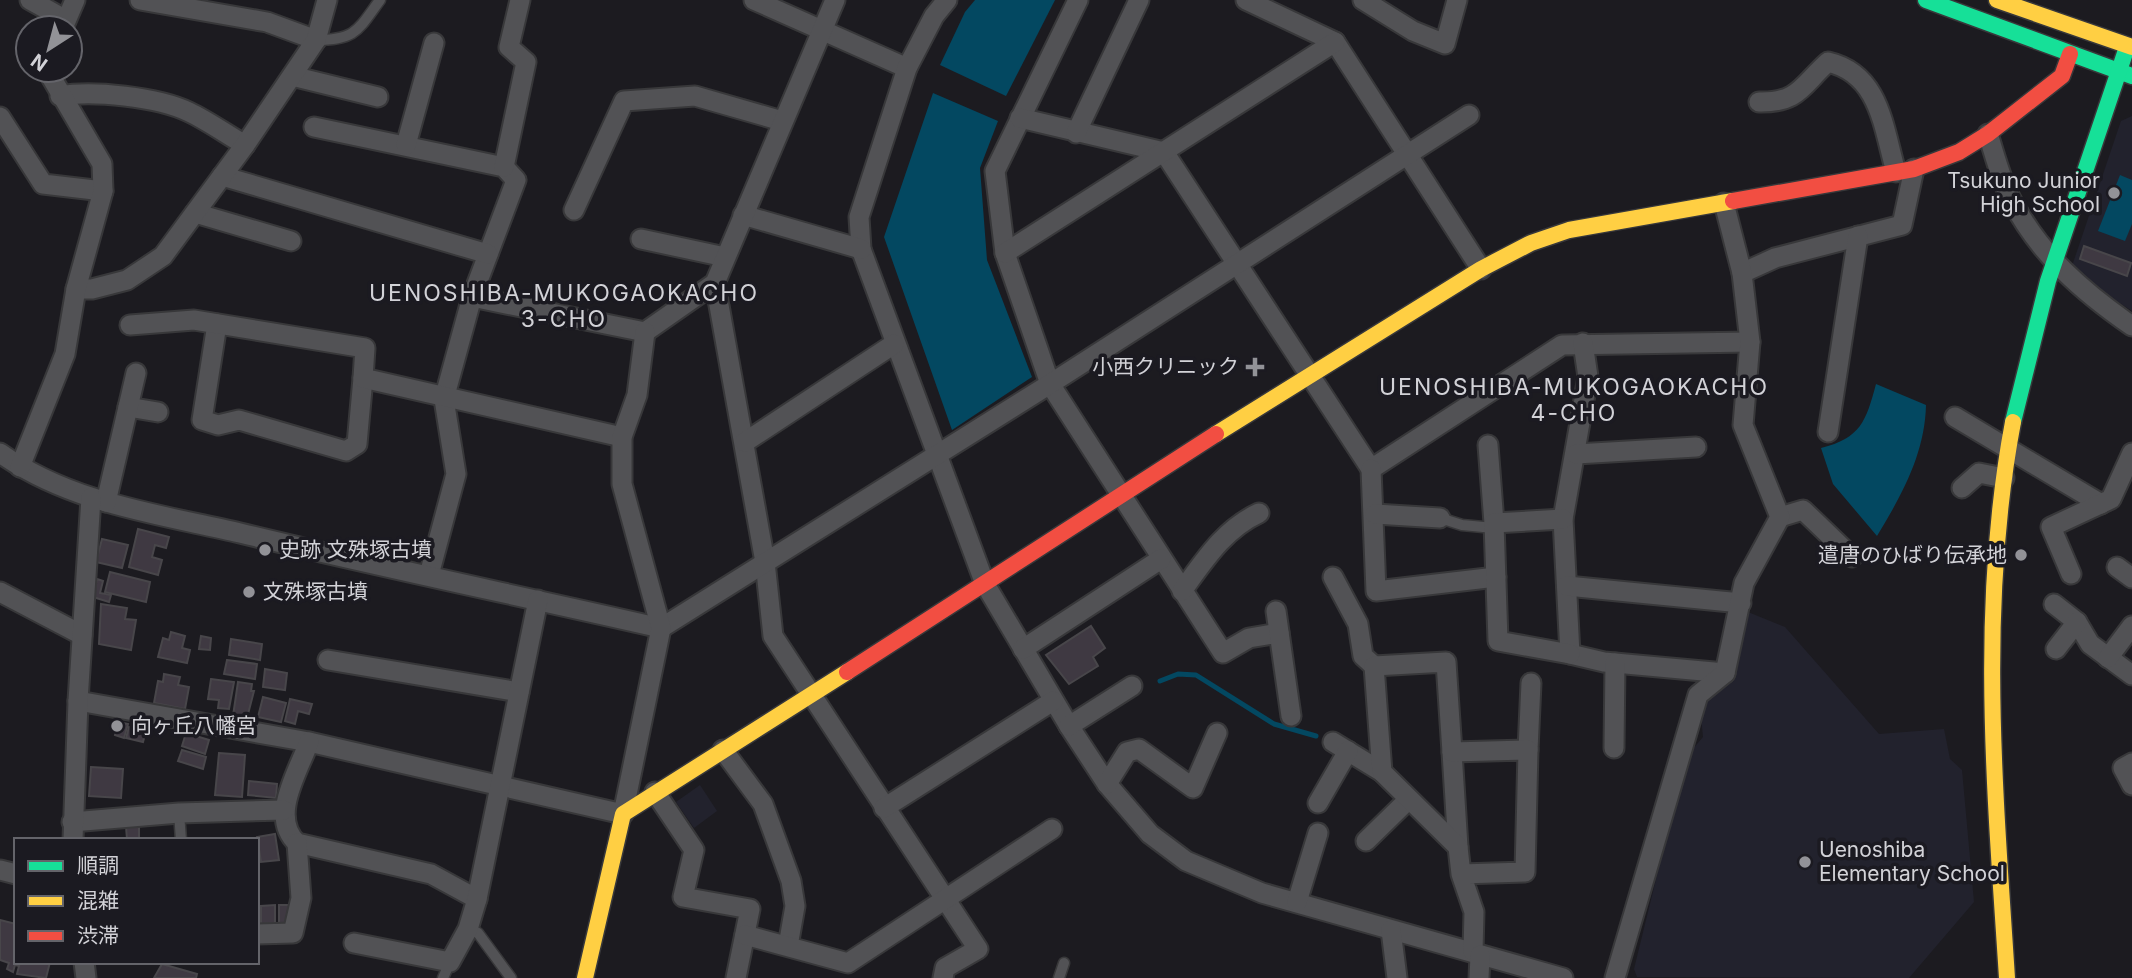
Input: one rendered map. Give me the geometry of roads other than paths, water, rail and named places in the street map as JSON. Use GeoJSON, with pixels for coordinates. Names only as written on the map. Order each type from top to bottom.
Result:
{"type":"FeatureCollection","features":[{"type":"Feature","properties":{"kind":"street"},"geometry":{"type":"LineString","coordinates":[[30,0],[50,14]]}},
{"type":"Feature","properties":{"kind":"street"},"geometry":{"type":"LineString","coordinates":[[140,0],[267,22],[316,40]]}},
{"type":"Feature","properties":{"kind":"street"},"geometry":{"type":"LineString","coordinates":[[76,289],[92,289],[127,280],[163,256],[245,145],[316,40],[327,0]]}},
{"type":"Feature","properties":{"kind":"street"},"geometry":{"type":"LineString","coordinates":[[504,167],[526,62],[509,47],[520,0]]}},
{"type":"Feature","properties":{"kind":"street"},"geometry":{"type":"LineString","coordinates":[[754,0],[907,68]]}},
{"type":"Feature","properties":{"kind":"street"},"geometry":{"type":"LineString","coordinates":[[835,0],[715,283],[765,562],[773,636],[978,949],[945,968],[943,978]]}},
{"type":"Feature","properties":{"kind":"street"},"geometry":{"type":"LineString","coordinates":[[947,0],[934,16],[907,68],[859,216],[861,249],[985,584],[1053,701],[1107,784],[1150,834],[1186,861],[1262,893],[1563,978]]}},
{"type":"Feature","properties":{"kind":"street"},"geometry":{"type":"LineString","coordinates":[[1078,0],[995,171],[1005,253],[1050,384],[1223,653],[1250,638],[1279,633]]}},
{"type":"Feature","properties":{"kind":"street"},"geometry":{"type":"LineString","coordinates":[[1076,133],[1139,0]]}},
{"type":"Feature","properties":{"kind":"street"},"geometry":{"type":"LineString","coordinates":[[1246,0],[1335,42],[1482,269]]}},
{"type":"Feature","properties":{"kind":"street"},"geometry":{"type":"LineString","coordinates":[[1363,0],[1413,31],[1445,44],[1457,0]]}},
{"type":"Feature","properties":{"kind":"street"},"geometry":{"type":"LineString","coordinates":[[1926,0],[2125,74]]}},
{"type":"Feature","properties":{"kind":"street"},"geometry":{"type":"LineString","coordinates":[[1997,0],[2130,42],[2125,74],[2053,261],[2035,319],[2004,478],[1993,590],[1992,722],[2007,978]]}},
{"type":"Feature","properties":{"kind":"street"},"geometry":{"type":"LineString","coordinates":[[1005,253],[1335,42]]}},
{"type":"Feature","properties":{"kind":"street"},"geometry":{"type":"LineString","coordinates":[[406,145],[434,43]]}},
{"type":"Feature","properties":{"kind":"street"},"geometry":{"type":"LineString","coordinates":[[78,701],[309,742],[499,788],[623,814],[985,584],[1119,494],[1482,269],[1531,243],[1569,230],[1905,170],[1959,152],[1987,134],[2062,76],[2070,54]]}},
{"type":"Feature","properties":{"kind":"street"},"geometry":{"type":"LineString","coordinates":[[1742,273],[1775,258],[1902,225],[1905,170],[1864,81],[1847,67],[1828,62],[1807,87],[1786,100],[1759,102]]}},
{"type":"Feature","properties":{"kind":"street"},"geometry":{"type":"LineString","coordinates":[[292,76],[378,97]]}},
{"type":"Feature","properties":{"kind":"street"},"geometry":{"type":"LineString","coordinates":[[20,467],[65,354],[76,289],[103,191],[102,164],[54,84]]}},
{"type":"Feature","properties":{"kind":"street"},"geometry":{"type":"LineString","coordinates":[[60,96],[80,92],[167,104],[188,111],[245,145]]}},
{"type":"Feature","properties":{"kind":"street"},"geometry":{"type":"LineString","coordinates":[[574,211],[624,101],[695,96],[782,121]]}},
{"type":"Feature","properties":{"kind":"street"},"geometry":{"type":"LineString","coordinates":[[0,453],[46,482],[99,500],[344,558],[661,628],[1050,384],[1469,115]]}},
{"type":"Feature","properties":{"kind":"street"},"geometry":{"type":"LineString","coordinates":[[0,117],[43,184],[103,191]]}},
{"type":"Feature","properties":{"kind":"street"},"geometry":{"type":"LineString","coordinates":[[1020,118],[1164,152],[1371,469],[1375,514],[1376,591]]}},
{"type":"Feature","properties":{"kind":"street"},"geometry":{"type":"LineString","coordinates":[[314,127],[504,167],[516,180],[472,297],[444,399],[456,474],[429,575]]}},
{"type":"Feature","properties":{"kind":"street"},"geometry":{"type":"LineString","coordinates":[[1987,134],[2012,201],[2053,261],[2084,292],[2132,326]]}},
{"type":"Feature","properties":{"kind":"street"},"geometry":{"type":"LineString","coordinates":[[222,176],[488,254]]}},
{"type":"Feature","properties":{"kind":"street"},"geometry":{"type":"LineString","coordinates":[[1724,203],[1742,273],[1750,342],[1743,425],[1780,517]]}},
{"type":"Feature","properties":{"kind":"street"},"geometry":{"type":"LineString","coordinates":[[195,213],[291,241]]}},
{"type":"Feature","properties":{"kind":"street"},"geometry":{"type":"LineString","coordinates":[[743,215],[861,249]]}},
{"type":"Feature","properties":{"kind":"street"},"geometry":{"type":"LineString","coordinates":[[1828,432],[1858,236]]}},
{"type":"Feature","properties":{"kind":"street"},"geometry":{"type":"LineString","coordinates":[[641,239],[725,257]]}},
{"type":"Feature","properties":{"kind":"street"},"geometry":{"type":"LineString","coordinates":[[472,297],[645,332],[715,283]]}},
{"type":"Feature","properties":{"kind":"street"},"geometry":{"type":"LineString","coordinates":[[130,325],[194,320],[365,348],[357,444],[346,451],[239,420],[218,425],[202,421],[217,324]]}},
{"type":"Feature","properties":{"kind":"street"},"geometry":{"type":"LineString","coordinates":[[585,978],[623,814],[661,628],[622,484],[622,437],[637,395],[645,332]]}},
{"type":"Feature","properties":{"kind":"street"},"geometry":{"type":"LineString","coordinates":[[1371,469],[1562,345],[1750,342]]}},
{"type":"Feature","properties":{"kind":"street"},"geometry":{"type":"LineString","coordinates":[[1570,654],[1563,519],[1588,377],[1583,343]]}},
{"type":"Feature","properties":{"kind":"street"},"geometry":{"type":"LineString","coordinates":[[745,442],[894,344]]}},
{"type":"Feature","properties":{"kind":"street"},"geometry":{"type":"LineString","coordinates":[[136,373],[99,500],[82,635],[72,831],[179,813],[284,810]]}},
{"type":"Feature","properties":{"kind":"street"},"geometry":{"type":"LineString","coordinates":[[363,378],[444,399],[622,437]]}},
{"type":"Feature","properties":{"kind":"street"},"geometry":{"type":"LineString","coordinates":[[128,407],[158,412]]}},
{"type":"Feature","properties":{"kind":"street"},"geometry":{"type":"LineString","coordinates":[[1955,417],[2101,503]]}},
{"type":"Feature","properties":{"kind":"street"},"geometry":{"type":"LineString","coordinates":[[1488,445],[1498,641],[1615,663],[1725,673]]}},
{"type":"Feature","properties":{"kind":"street"},"geometry":{"type":"LineString","coordinates":[[1576,454],[1696,447]]}},
{"type":"Feature","properties":{"kind":"street"},"geometry":{"type":"LineString","coordinates":[[2071,574],[2051,527],[2111,499],[2119,488],[2132,453]]}},
{"type":"Feature","properties":{"kind":"street"},"geometry":{"type":"LineString","coordinates":[[1962,488],[1979,473],[2004,478]]}},
{"type":"Feature","properties":{"kind":"street"},"geometry":{"type":"LineString","coordinates":[[1615,978],[1698,695],[1725,673],[1744,583],[1780,517],[1803,510],[1852,557]]}},
{"type":"Feature","properties":{"kind":"street"},"geometry":{"type":"LineString","coordinates":[[1182,590],[1215,546],[1244,520],[1259,513]]}},
{"type":"Feature","properties":{"kind":"street"},"geometry":{"type":"LineString","coordinates":[[1375,514],[1440,518]]}},
{"type":"Feature","properties":{"kind":"street"},"geometry":{"type":"LineString","coordinates":[[1494,525],[1563,519]]}},
{"type":"Feature","properties":{"kind":"street"},"geometry":{"type":"LineString","coordinates":[[1025,653],[1161,559]]}},
{"type":"Feature","properties":{"kind":"street"},"geometry":{"type":"LineString","coordinates":[[1333,576],[1359,624],[1363,656],[1374,666],[1382,772]]}},
{"type":"Feature","properties":{"kind":"street"},"geometry":{"type":"LineString","coordinates":[[1345,599],[1376,591],[1496,577]]}},
{"type":"Feature","properties":{"kind":"street"},"geometry":{"type":"LineString","coordinates":[[1567,586],[1741,603]]}},
{"type":"Feature","properties":{"kind":"street"},"geometry":{"type":"LineString","coordinates":[[0,592],[82,635]]}},
{"type":"Feature","properties":{"kind":"street"},"geometry":{"type":"LineString","coordinates":[[354,943],[447,970],[468,929],[477,899],[538,600]]}},
{"type":"Feature","properties":{"kind":"street"},"geometry":{"type":"LineString","coordinates":[[2054,604],[2077,622],[2090,644],[2132,675]]}},
{"type":"Feature","properties":{"kind":"street"},"geometry":{"type":"LineString","coordinates":[[1276,611],[1291,716]]}},
{"type":"Feature","properties":{"kind":"street"},"geometry":{"type":"LineString","coordinates":[[2056,649],[2077,622]]}},
{"type":"Feature","properties":{"kind":"street"},"geometry":{"type":"LineString","coordinates":[[2108,657],[2132,626]]}},
{"type":"Feature","properties":{"kind":"street"},"geometry":{"type":"LineString","coordinates":[[328,660],[519,692]]}},
{"type":"Feature","properties":{"kind":"street"},"geometry":{"type":"LineString","coordinates":[[1374,666],[1446,662],[1458,847],[1461,874],[1474,912],[1479,978]]}},
{"type":"Feature","properties":{"kind":"street"},"geometry":{"type":"LineString","coordinates":[[1614,748],[1615,663]]}},
{"type":"Feature","properties":{"kind":"street"},"geometry":{"type":"LineString","coordinates":[[1461,874],[1525,872],[1531,683]]}},
{"type":"Feature","properties":{"kind":"street"},"geometry":{"type":"LineString","coordinates":[[1069,726],[1132,686]]}},
{"type":"Feature","properties":{"kind":"street"},"geometry":{"type":"LineString","coordinates":[[884,808],[1053,701]]}},
{"type":"Feature","properties":{"kind":"street"},"geometry":{"type":"LineString","coordinates":[[1107,784],[1127,752],[1139,750],[1193,788],[1217,733]]}},
{"type":"Feature","properties":{"kind":"street"},"geometry":{"type":"LineString","coordinates":[[309,742],[284,810],[288,835],[306,848],[431,874],[477,899]]}},
{"type":"Feature","properties":{"kind":"street"},"geometry":{"type":"LineString","coordinates":[[1318,803],[1341,746],[1382,772],[1458,847]]}},
{"type":"Feature","properties":{"kind":"street"},"geometry":{"type":"LineString","coordinates":[[723,750],[763,804],[791,881],[795,906],[788,946]]}},
{"type":"Feature","properties":{"kind":"street"},"geometry":{"type":"LineString","coordinates":[[1452,752],[1528,750]]}},
{"type":"Feature","properties":{"kind":"street"},"geometry":{"type":"LineString","coordinates":[[2132,763],[2123,768],[2132,785]]}},
{"type":"Feature","properties":{"kind":"street"},"geometry":{"type":"LineString","coordinates":[[655,792],[694,850],[683,897],[750,909],[736,978]]}},
{"type":"Feature","properties":{"kind":"street"},"geometry":{"type":"LineString","coordinates":[[1366,841],[1409,799]]}},
{"type":"Feature","properties":{"kind":"street"},"geometry":{"type":"LineString","coordinates":[[745,935],[848,962],[1052,829]]}},
{"type":"Feature","properties":{"kind":"street"},"geometry":{"type":"LineString","coordinates":[[1297,902],[1318,833]]}},
{"type":"Feature","properties":{"kind":"street"},"geometry":{"type":"LineString","coordinates":[[259,934],[293,933],[301,898],[297,843]]}},
{"type":"Feature","properties":{"kind":"street"},"geometry":{"type":"LineString","coordinates":[[1391,930],[1397,978]]}},
{"type":"Feature","properties":{"kind":"lane"},"geometry":{"type":"LineString","coordinates":[[316,40],[340,40],[354,35],[380,0]]}},
{"type":"Feature","properties":{"kind":"lane"},"geometry":{"type":"LineString","coordinates":[[1440,518],[1462,525],[1494,525]]}},
{"type":"Feature","properties":{"kind":"lane"},"geometry":{"type":"LineString","coordinates":[[1025,653],[1095,613]]}},
{"type":"Feature","properties":{"kind":"lane"},"geometry":{"type":"LineString","coordinates":[[179,813],[181,838]]}},
{"type":"Feature","properties":{"kind":"lane"},"geometry":{"type":"LineString","coordinates":[[468,929],[478,933],[511,978]]}},
{"type":"Feature","properties":{"kind":"lane"},"geometry":{"type":"LineString","coordinates":[[1059,978],[1065,963]]}},
{"type":"Feature","properties":{"kind":"water"},"geometry":{"type":"Polygon","coordinates":[[[975,0],[1055,0],[1006,96],[940,65],[965,12],[975,0]]]}},
{"type":"Feature","properties":{"kind":"water"},"geometry":{"type":"Polygon","coordinates":[[[933,93],[998,121],[980,168],[987,260],[1032,377],[952,430],[884,237],[933,93]]]}},
{"type":"Feature","properties":{"kind":"water"},"geometry":{"type":"Polygon","coordinates":[[[2120,175],[2132,180],[2132,224],[2125,241],[2098,231],[2120,175]]]}},
{"type":"Feature","properties":{"kind":"water"},"geometry":{"type":"Polygon","coordinates":[[[1876,384],[1926,405],[1917,457],[1877,536],[1833,484],[1821,448],[1845,439],[1860,426],[1876,384]]]}},
{"type":"Feature","properties":{"kind":"waterway"},"geometry":{"type":"LineString","coordinates":[[1160,681],[1178,674],[1196,675],[1274,724],[1316,736]]}},
{"type":"Feature","properties":{"kind":"place","name":"Tsukuno Junior High School"},"geometry":{"type":"Point","coordinates":[2114,193]}},
{"type":"Feature","properties":{"kind":"place","name":"小西クリニック"},"geometry":{"type":"Point","coordinates":[1255,367]}},
{"type":"Feature","properties":{"kind":"place","name":"史跡 文殊塚古墳"},"geometry":{"type":"Point","coordinates":[265,550]}},
{"type":"Feature","properties":{"kind":"place","name":"遣唐のひばり伝承地"},"geometry":{"type":"Point","coordinates":[2021,555]}},
{"type":"Feature","properties":{"kind":"place","name":"文殊塚古墳"},"geometry":{"type":"Point","coordinates":[249,592]}},
{"type":"Feature","properties":{"kind":"place","name":"向ヶ丘八幡宮"},"geometry":{"type":"Point","coordinates":[117,726]}},
{"type":"Feature","properties":{"kind":"place","name":"Uenoshiba Elementary School"},"geometry":{"type":"Point","coordinates":[1805,862]}},
{"type":"Feature","properties":{"kind":"district","name":"UENOSHIBA-MUKOGAOKACHO 3-CHO"},"geometry":{"type":"Point","coordinates":[564,306]}},
{"type":"Feature","properties":{"kind":"district","name":"UENOSHIBA-MUKOGAOKACHO 4-CHO"},"geometry":{"type":"Point","coordinates":[1574,400]}}]}
